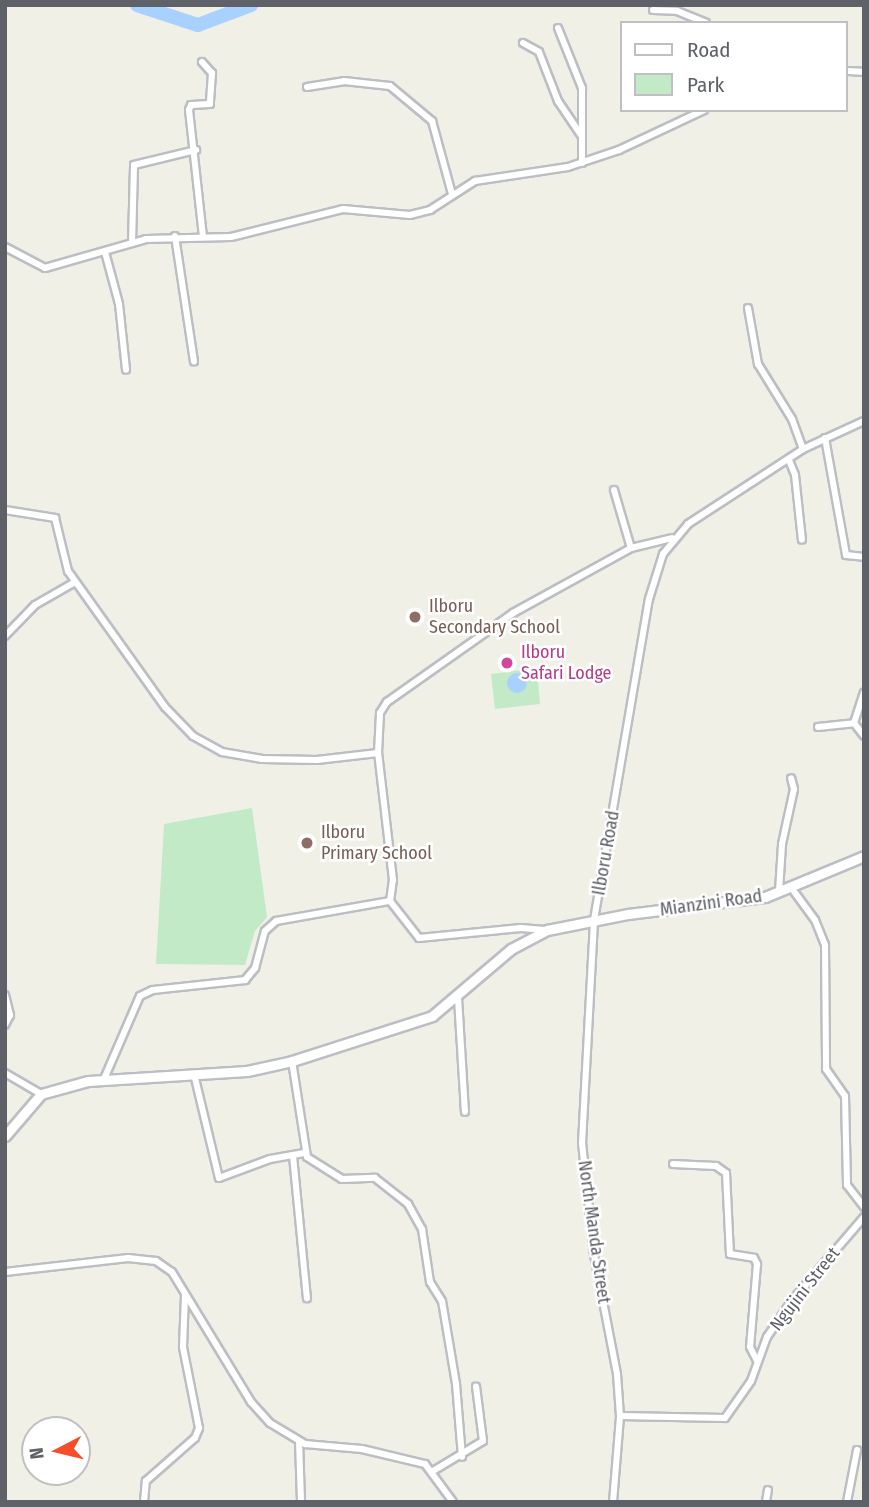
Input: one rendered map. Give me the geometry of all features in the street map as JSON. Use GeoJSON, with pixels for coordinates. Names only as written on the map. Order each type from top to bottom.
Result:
{"type":"FeatureCollection","features":[{"type":"Feature","properties":{"kind":"street"},"geometry":{"type":"LineString","coordinates":[[653,10],[677,11],[701,21]]}},
{"type":"Feature","properties":{"kind":"street"},"geometry":{"type":"LineString","coordinates":[[558,28],[582,88],[582,163]]}},
{"type":"Feature","properties":{"kind":"street"},"geometry":{"type":"LineString","coordinates":[[523,43],[539,51],[552,91],[581,135]]}},
{"type":"Feature","properties":{"kind":"street"},"geometry":{"type":"LineString","coordinates":[[202,62],[212,73],[211,102],[190,107],[197,150],[203,237]]}},
{"type":"Feature","properties":{"kind":"street"},"geometry":{"type":"LineString","coordinates":[[307,87],[345,80],[390,86],[432,121],[452,194]]}},
{"type":"Feature","properties":{"kind":"street"},"geometry":{"type":"LineString","coordinates":[[5,247],[45,268],[132,243],[175,236],[240,235],[343,209],[410,215],[430,210],[452,194],[490,176],[582,163],[699,112]]}},
{"type":"Feature","properties":{"kind":"street"},"geometry":{"type":"LineString","coordinates":[[132,243],[134,165],[197,150]]}},
{"type":"Feature","properties":{"kind":"street"},"geometry":{"type":"LineString","coordinates":[[175,236],[194,362]]}},
{"type":"Feature","properties":{"kind":"street"},"geometry":{"type":"LineString","coordinates":[[105,252],[119,303],[126,370]]}},
{"type":"Feature","properties":{"kind":"street"},"geometry":{"type":"LineString","coordinates":[[748,308],[758,364],[792,419],[803,449]]}},
{"type":"Feature","properties":{"kind":"street"},"geometry":{"type":"LineString","coordinates":[[547,930],[521,928],[424,939],[415,936],[390,901],[393,880],[378,753],[380,713],[387,702],[513,613],[631,548],[673,538],[803,449],[864,421]]}},
{"type":"Feature","properties":{"kind":"street"},"geometry":{"type":"LineString","coordinates":[[825,438],[846,555],[864,557]]}},
{"type":"Feature","properties":{"kind":"street"},"geometry":{"type":"LineString","coordinates":[[789,460],[795,475],[802,540]]}},
{"type":"Feature","properties":{"kind":"street"},"geometry":{"type":"LineString","coordinates":[[614,490],[631,548]]}},
{"type":"Feature","properties":{"kind":"street"},"geometry":{"type":"LineString","coordinates":[[5,510],[55,518],[65,566],[75,582],[165,707],[208,746],[237,755],[287,760],[378,753]]}},
{"type":"Feature","properties":{"kind":"street","name":"Ilboru Road"},"geometry":{"type":"LineString","coordinates":[[41,1094],[104,1079],[247,1071],[292,1061],[432,1016],[458,998],[510,949],[547,930],[594,920],[649,599],[673,538]]}},
{"type":"Feature","properties":{"kind":"street"},"geometry":{"type":"LineString","coordinates":[[5,636],[35,605],[75,582]]}},
{"type":"Feature","properties":{"kind":"street"},"geometry":{"type":"LineString","coordinates":[[854,723],[864,693]]}},
{"type":"Feature","properties":{"kind":"street"},"geometry":{"type":"LineString","coordinates":[[818,727],[854,723]]}},
{"type":"Feature","properties":{"kind":"street"},"geometry":{"type":"LineString","coordinates":[[854,723],[864,736]]}},
{"type":"Feature","properties":{"kind":"street"},"geometry":{"type":"LineString","coordinates":[[779,891],[782,844],[794,789],[791,778]]}},
{"type":"Feature","properties":{"kind":"street","name":"Mianzini Road"},"geometry":{"type":"LineString","coordinates":[[594,920],[743,902],[779,891],[864,856]]}},
{"type":"Feature","properties":{"kind":"street"},"geometry":{"type":"LineString","coordinates":[[790,886],[815,919],[825,945],[826,1069],[845,1096],[847,1185],[864,1207]]}},
{"type":"Feature","properties":{"kind":"street"},"geometry":{"type":"LineString","coordinates":[[104,1079],[140,996],[153,990],[245,980],[255,968],[265,931],[276,921],[390,901]]}},
{"type":"Feature","properties":{"kind":"street","name":"North Manda Street"},"geometry":{"type":"LineString","coordinates":[[594,920],[583,1168],[620,1416],[613,1502]]}},
{"type":"Feature","properties":{"kind":"street"},"geometry":{"type":"LineString","coordinates":[[5,995],[10,1015],[5,1025]]}},
{"type":"Feature","properties":{"kind":"street"},"geometry":{"type":"LineString","coordinates":[[458,998],[465,1112]]}},
{"type":"Feature","properties":{"kind":"street"},"geometry":{"type":"LineString","coordinates":[[292,1061],[305,1153],[342,1178],[374,1178],[417,1217],[430,1282],[442,1301],[456,1384],[462,1457]]}},
{"type":"Feature","properties":{"kind":"street"},"geometry":{"type":"LineString","coordinates":[[5,1073],[41,1094],[5,1136]]}},
{"type":"Feature","properties":{"kind":"street"},"geometry":{"type":"LineString","coordinates":[[194,1074],[219,1178],[270,1159],[305,1153]]}},
{"type":"Feature","properties":{"kind":"street"},"geometry":{"type":"LineString","coordinates":[[293,1156],[307,1298]]}},
{"type":"Feature","properties":{"kind":"street"},"geometry":{"type":"LineString","coordinates":[[673,1164],[716,1166],[726,1173],[730,1254],[754,1258],[757,1264],[750,1353],[757,1360]]}},
{"type":"Feature","properties":{"kind":"street","name":"Ngujini Street"},"geometry":{"type":"LineString","coordinates":[[620,1416],[726,1418],[751,1381],[757,1360],[799,1292],[864,1217]]}},
{"type":"Feature","properties":{"kind":"street"},"geometry":{"type":"LineString","coordinates":[[5,1272],[146,1259],[172,1272],[251,1402],[270,1423],[299,1441],[415,1460],[433,1471],[453,1502]]}},
{"type":"Feature","properties":{"kind":"street"},"geometry":{"type":"LineString","coordinates":[[144,1502],[146,1481],[195,1438],[199,1428],[183,1347],[185,1293]]}},
{"type":"Feature","properties":{"kind":"street"},"geometry":{"type":"LineString","coordinates":[[433,1471],[462,1457],[485,1437],[476,1387]]}},
{"type":"Feature","properties":{"kind":"street"},"geometry":{"type":"LineString","coordinates":[[299,1441],[301,1502]]}},
{"type":"Feature","properties":{"kind":"street"},"geometry":{"type":"LineString","coordinates":[[847,1502],[857,1450]]}},
{"type":"Feature","properties":{"kind":"street"},"geometry":{"type":"LineString","coordinates":[[766,1502],[768,1490]]}},
{"type":"Feature","properties":{"kind":"green space"},"geometry":{"type":"Polygon","coordinates":[[[537,668],[540,704],[495,709],[491,674],[537,668]]]}},
{"type":"Feature","properties":{"kind":"green space"},"geometry":{"type":"Polygon","coordinates":[[[252,808],[267,917],[255,931],[245,965],[156,964],[164,824],[252,808]]]}},
{"type":"Feature","properties":{"kind":"water"},"geometry":{"type":"Polygon","coordinates":[[[517,673],[524,676],[527,683],[524,690],[517,693],[510,690],[507,683],[510,676],[517,673]]]}},
{"type":"Feature","properties":{"kind":"waterway"},"geometry":{"type":"LineString","coordinates":[[137,5],[198,25],[251,5]]}},
{"type":"Feature","properties":{"kind":"place","name":"Ilboru Secondary School"},"geometry":{"type":"Point","coordinates":[415,617]}},
{"type":"Feature","properties":{"kind":"place","name":"Ilboru Safari Lodge"},"geometry":{"type":"Point","coordinates":[507,663]}},
{"type":"Feature","properties":{"kind":"place","name":"Ilboru Primary School"},"geometry":{"type":"Point","coordinates":[307,843]}}]}
